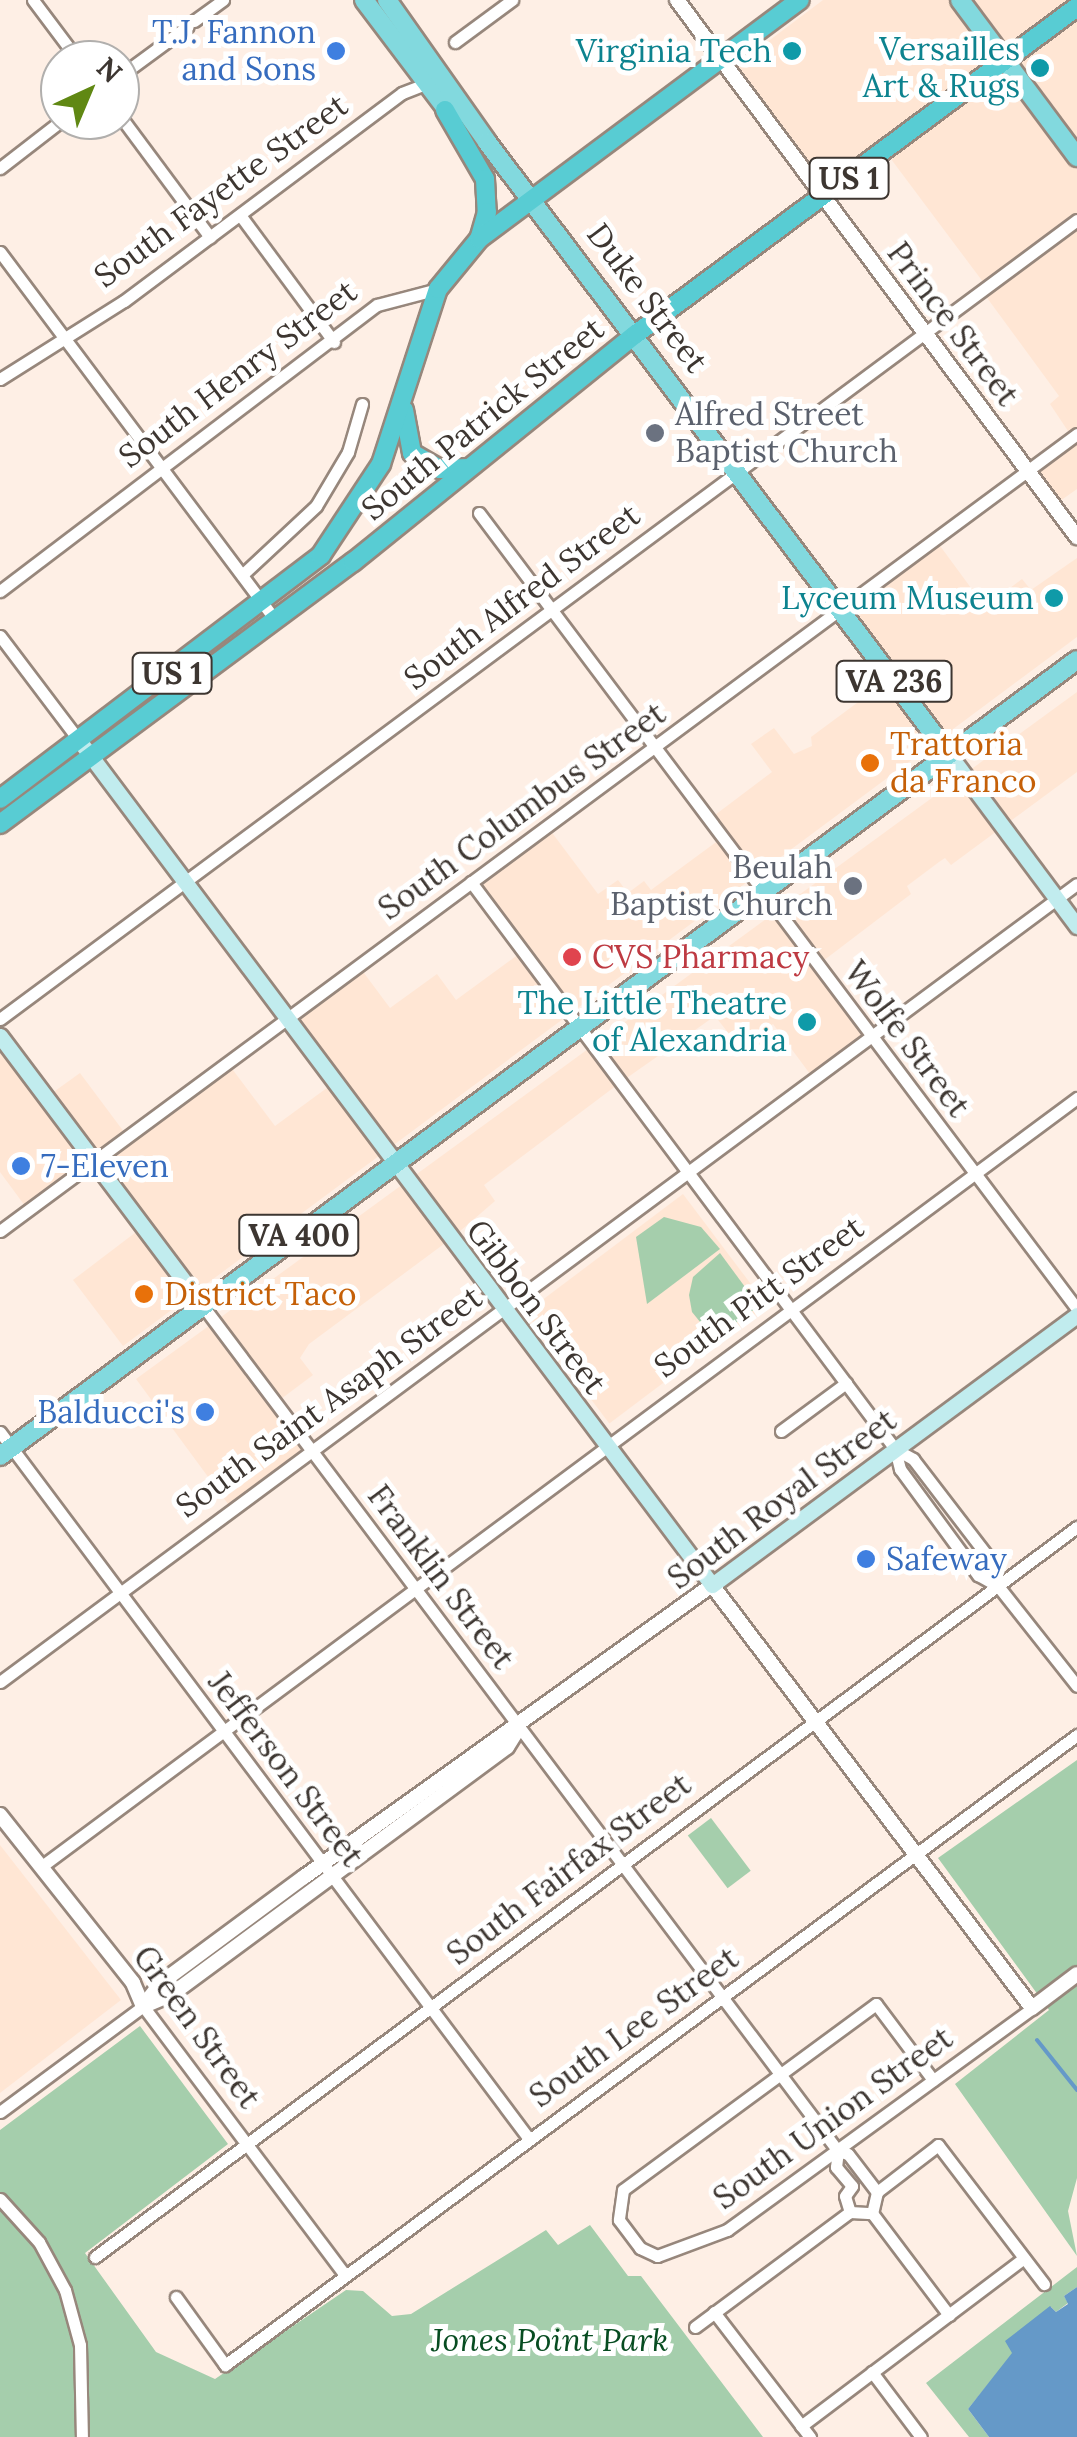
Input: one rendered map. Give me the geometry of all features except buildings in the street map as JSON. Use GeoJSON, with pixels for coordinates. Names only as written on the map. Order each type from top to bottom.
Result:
{"type":"FeatureCollection","features":[{"type":"Feature","properties":{"kind":"highway","name":"US 1"},"geometry":{"type":"LineString","coordinates":[[438,289],[479,238],[800,0]]}},
{"type":"Feature","properties":{"kind":"highway","name":"US 1"},"geometry":{"type":"LineString","coordinates":[[1004,60],[1077,7]]}},
{"type":"Feature","properties":{"kind":"highway","name":"South Patrick Street"},"geometry":{"type":"LineString","coordinates":[[0,824],[94,760],[276,621],[636,334],[1004,60]]}},
{"type":"Feature","properties":{"kind":"highway"},"geometry":{"type":"LineString","coordinates":[[445,110],[485,179],[488,212],[479,238]]}},
{"type":"Feature","properties":{"kind":"highway","name":"South Patrick Street"},"geometry":{"type":"LineString","coordinates":[[0,799],[264,604],[321,556],[357,510],[382,464],[404,384],[438,289]]}},
{"type":"Feature","properties":{"kind":"highway"},"geometry":{"type":"LineString","coordinates":[[404,384],[412,452],[440,469],[468,468]]}},
{"type":"Feature","properties":{"kind":"main road","name":"Duke Street"},"geometry":{"type":"LineString","coordinates":[[364,0],[445,110],[487,142]]}},
{"type":"Feature","properties":{"kind":"main road","name":"Duke Street"},"geometry":{"type":"LineString","coordinates":[[387,0],[487,142],[534,198],[1077,926]]}},
{"type":"Feature","properties":{"kind":"main road"},"geometry":{"type":"LineString","coordinates":[[960,0],[1077,157]]}},
{"type":"Feature","properties":{"kind":"main road","name":"VA 400"},"geometry":{"type":"LineString","coordinates":[[6,1452],[1075,660]]}},
{"type":"Feature","properties":{"kind":"main road","name":"Gibbon Street"},"geometry":{"type":"LineString","coordinates":[[81,742],[712,1585]]}},
{"type":"Feature","properties":{"kind":"main road","name":"Franklin Street"},"geometry":{"type":"LineString","coordinates":[[0,1036],[204,1306]]}},
{"type":"Feature","properties":{"kind":"main road","name":"South Royal Street"},"geometry":{"type":"LineString","coordinates":[[712,1585],[1077,1312]]}},
{"type":"Feature","properties":{"kind":"street"},"geometry":{"type":"LineString","coordinates":[[33,0],[63,40]]}},
{"type":"Feature","properties":{"kind":"street"},"geometry":{"type":"LineString","coordinates":[[140,61],[223,0]]}},
{"type":"Feature","properties":{"kind":"street"},"geometry":{"type":"LineString","coordinates":[[455,42],[512,0]]}},
{"type":"Feature","properties":{"kind":"street","name":"Prince Street"},"geometry":{"type":"LineString","coordinates":[[677,0],[1077,536]]}},
{"type":"Feature","properties":{"kind":"street","name":"South Fayette Street"},"geometry":{"type":"LineString","coordinates":[[0,379],[62,335],[124,301],[376,112],[426,84]]}},
{"type":"Feature","properties":{"kind":"street"},"geometry":{"type":"LineString","coordinates":[[0,168],[40,137]]}},
{"type":"Feature","properties":{"kind":"street"},"geometry":{"type":"LineString","coordinates":[[138,140],[210,237]]}},
{"type":"Feature","properties":{"kind":"street"},"geometry":{"type":"LineString","coordinates":[[240,215],[334,342]]}},
{"type":"Feature","properties":{"kind":"street","name":"South Alfred Street"},"geometry":{"type":"LineString","coordinates":[[0,1019],[1077,220]]}},
{"type":"Feature","properties":{"kind":"street"},"geometry":{"type":"LineString","coordinates":[[0,252],[276,621]]}},
{"type":"Feature","properties":{"kind":"street","name":"South Henry Street"},"geometry":{"type":"LineString","coordinates":[[0,591],[334,342],[377,305],[438,289]]}},
{"type":"Feature","properties":{"kind":"street"},"geometry":{"type":"LineString","coordinates":[[242,574],[316,506],[348,452],[362,404]]}},
{"type":"Feature","properties":{"kind":"street","name":"South Columbus Street"},"geometry":{"type":"LineString","coordinates":[[0,1231],[1077,434]]}},
{"type":"Feature","properties":{"kind":"street","name":"Wolfe Street"},"geometry":{"type":"LineString","coordinates":[[478,513],[553,608],[1077,1312]]}},
{"type":"Feature","properties":{"kind":"street","name":"Gibbon Street"},"geometry":{"type":"LineString","coordinates":[[0,636],[81,742]]}},
{"type":"Feature","properties":{"kind":"street"},"geometry":{"type":"LineString","coordinates":[[472,882],[895,1449],[900,1469],[978,1575],[998,1586],[1077,1686]]}},
{"type":"Feature","properties":{"kind":"street","name":"South Saint Asaph Street"},"geometry":{"type":"LineString","coordinates":[[0,1682],[1077,884]]}},
{"type":"Feature","properties":{"kind":"street","name":"South Pitt Street"},"geometry":{"type":"LineString","coordinates":[[42,1866],[413,1585],[1077,1098]]}},
{"type":"Feature","properties":{"kind":"street","name":"Franklin Street"},"geometry":{"type":"LineString","coordinates":[[204,1306],[778,2075],[838,2151],[875,2190]]}},
{"type":"Feature","properties":{"kind":"street"},"geometry":{"type":"LineString","coordinates":[[781,1432],[846,1383]]}},
{"type":"Feature","properties":{"kind":"street","name":"Jefferson Street"},"geometry":{"type":"LineString","coordinates":[[0,1432],[6,1452],[118,1592],[529,2139]]}},
{"type":"Feature","properties":{"kind":"street","name":"South Fairfax Street"},"geometry":{"type":"LineString","coordinates":[[95,2257],[1077,1527]]}},
{"type":"Feature","properties":{"kind":"street","name":"Gibbon Street"},"geometry":{"type":"LineString","coordinates":[[712,1585],[1032,2008]]}},
{"type":"Feature","properties":{"kind":"street","name":"South Royal Street"},"geometry":{"type":"LineString","coordinates":[[0,2112],[143,2006],[162,1982],[328,1869],[498,1734],[519,1728],[712,1585]]}},
{"type":"Feature","properties":{"kind":"street","name":"South Lee Street"},"geometry":{"type":"LineString","coordinates":[[176,2297],[225,2365],[1077,1735]]}},
{"type":"Feature","properties":{"kind":"street","name":"Green Street"},"geometry":{"type":"LineString","coordinates":[[0,1815],[134,1984],[143,2006],[345,2276]]}},
{"type":"Feature","properties":{"kind":"street","name":"South Union Street"},"geometry":{"type":"LineString","coordinates":[[778,2075],[623,2190],[619,2220],[648,2255],[684,2249],[727,2230],[1077,1974]]}},
{"type":"Feature","properties":{"kind":"street"},"geometry":{"type":"LineString","coordinates":[[778,2075],[876,2004],[933,2080]]}},
{"type":"Feature","properties":{"kind":"street"},"geometry":{"type":"LineString","coordinates":[[850,2212],[845,2196],[852,2186],[875,2190],[938,2145],[1044,2284]]}},
{"type":"Feature","properties":{"kind":"street","name":"Franklin Street"},"geometry":{"type":"LineString","coordinates":[[838,2151],[836,2166],[852,2186]]}},
{"type":"Feature","properties":{"kind":"street"},"geometry":{"type":"LineString","coordinates":[[875,2190],[872,2213],[948,2315]]}},
{"type":"Feature","properties":{"kind":"street"},"geometry":{"type":"LineString","coordinates":[[0,2198],[39,2242],[65,2290],[80,2345],[82,2437]]}},
{"type":"Feature","properties":{"kind":"street"},"geometry":{"type":"LineString","coordinates":[[695,2327],[850,2212],[872,2213]]}},
{"type":"Feature","properties":{"kind":"street"},"geometry":{"type":"LineString","coordinates":[[802,2426],[1024,2258]]}},
{"type":"Feature","properties":{"kind":"street"},"geometry":{"type":"LineString","coordinates":[[714,2312],[810,2437]]}},
{"type":"Feature","properties":{"kind":"street"},"geometry":{"type":"LineString","coordinates":[[872,2372],[921,2437]]}},
{"type":"Feature","properties":{"kind":"shaded area"},"geometry":{"type":"Polygon","coordinates":[[[823,0],[1077,0],[1077,489],[1053,506],[1027,471],[1072,437],[1050,404],[1059,396],[982,291],[986,286],[885,151],[823,197],[729,71],[823,0]]]}},
{"type":"Feature","properties":{"kind":"shaded area"},"geometry":{"type":"Polygon","coordinates":[[[935,539],[985,607],[1022,579],[1031,590],[1077,558],[1077,637],[123,1346],[73,1280],[144,1226],[95,1160],[28,1210],[0,1172],[0,1034],[48,1096],[80,1073],[127,1136],[227,1062],[275,1126],[335,1082],[287,1017],[358,965],[390,1008],[437,974],[456,1000],[523,951],[472,881],[547,826],[598,894],[618,880],[628,893],[644,881],[651,890],[723,837],[711,818],[772,772],[751,744],[774,728],[794,754],[812,746],[811,737],[892,677],[841,608],[935,539]]]}},
{"type":"Feature","properties":{"kind":"shaded area"},"geometry":{"type":"Polygon","coordinates":[[[1077,692],[1077,772],[951,865],[945,858],[939,862],[907,886],[911,894],[819,964],[872,1035],[813,1078],[773,1024],[740,1048],[715,1016],[621,1082],[484,1185],[495,1201],[452,1238],[309,1344],[300,1358],[313,1375],[277,1402],[312,1448],[231,1508],[136,1379],[1077,692]]]}},
{"type":"Feature","properties":{"kind":"shaded area"},"geometry":{"type":"Polygon","coordinates":[[[683,1194],[767,1305],[609,1424],[526,1313],[683,1194]]]}},
{"type":"Feature","properties":{"kind":"shaded area"},"geometry":{"type":"Polygon","coordinates":[[[0,1845],[121,2000],[0,2093],[0,1845]]]}},
{"type":"Feature","properties":{"kind":"green space"},"geometry":{"type":"Polygon","coordinates":[[[664,1217],[701,1227],[720,1249],[647,1304],[636,1237],[664,1217]]]}},
{"type":"Feature","properties":{"kind":"green space"},"geometry":{"type":"Polygon","coordinates":[[[720,1253],[759,1306],[714,1339],[692,1312],[689,1295],[693,1277],[720,1253]]]}},
{"type":"Feature","properties":{"kind":"green space"},"geometry":{"type":"Polygon","coordinates":[[[1077,1760],[1077,2178],[1068,2211],[1077,2256],[955,2084],[1049,2010],[938,1858],[1077,1760]]]}},
{"type":"Feature","properties":{"kind":"green space"},"geometry":{"type":"Polygon","coordinates":[[[711,1818],[751,1871],[728,1888],[688,1835],[711,1818]]]}},
{"type":"Feature","properties":{"kind":"green space","name":"Jones Point Park"},"geometry":{"type":"Polygon","coordinates":[[[140,2026],[228,2144],[85,2253],[156,2352],[215,2379],[346,2290],[363,2291],[392,2316],[411,2314],[546,2230],[558,2245],[590,2225],[628,2276],[641,2276],[763,2437],[0,2437],[0,2130],[140,2026]]]}},
{"type":"Feature","properties":{"kind":"green space"},"geometry":{"type":"Polygon","coordinates":[[[1077,2267],[1077,2287],[1064,2296],[1068,2303],[1056,2312],[1051,2307],[968,2409],[989,2437],[969,2437],[926,2383],[1077,2267]]]}},
{"type":"Feature","properties":{"kind":"water"},"geometry":{"type":"Polygon","coordinates":[[[1077,2287],[1077,2437],[989,2437],[968,2409],[1012,2353],[1005,2341],[1050,2306],[1056,2312],[1068,2304],[1064,2296],[1077,2287]]]}},
{"type":"Feature","properties":{"kind":"waterway"},"geometry":{"type":"LineString","coordinates":[[1037,2040],[1077,2090]]}},
{"type":"Feature","properties":{"kind":"place","name":"T.J. Fannon and Sons"},"geometry":{"type":"Point","coordinates":[336,51]}},
{"type":"Feature","properties":{"kind":"place","name":"Virginia Tech"},"geometry":{"type":"Point","coordinates":[792,51]}},
{"type":"Feature","properties":{"kind":"place","name":"Versailles Art & Rugs"},"geometry":{"type":"Point","coordinates":[1040,68]}},
{"type":"Feature","properties":{"kind":"place","name":"Alfred Street Baptist Church"},"geometry":{"type":"Point","coordinates":[655,433]}},
{"type":"Feature","properties":{"kind":"place","name":"Lyceum Museum"},"geometry":{"type":"Point","coordinates":[1054,598]}},
{"type":"Feature","properties":{"kind":"place","name":"Trattoria da Franco"},"geometry":{"type":"Point","coordinates":[870,763]}},
{"type":"Feature","properties":{"kind":"place","name":"Beulah Baptist Church"},"geometry":{"type":"Point","coordinates":[853,886]}},
{"type":"Feature","properties":{"kind":"place","name":"CVS Pharmacy"},"geometry":{"type":"Point","coordinates":[572,957]}},
{"type":"Feature","properties":{"kind":"place","name":"The Little Theatre of Alexandria"},"geometry":{"type":"Point","coordinates":[807,1022]}},
{"type":"Feature","properties":{"kind":"place","name":"7-Eleven"},"geometry":{"type":"Point","coordinates":[21,1166]}},
{"type":"Feature","properties":{"kind":"place","name":"District Taco"},"geometry":{"type":"Point","coordinates":[144,1294]}},
{"type":"Feature","properties":{"kind":"place","name":"Balducci's"},"geometry":{"type":"Point","coordinates":[205,1412]}},
{"type":"Feature","properties":{"kind":"place","name":"Safeway"},"geometry":{"type":"Point","coordinates":[866,1559]}}]}
